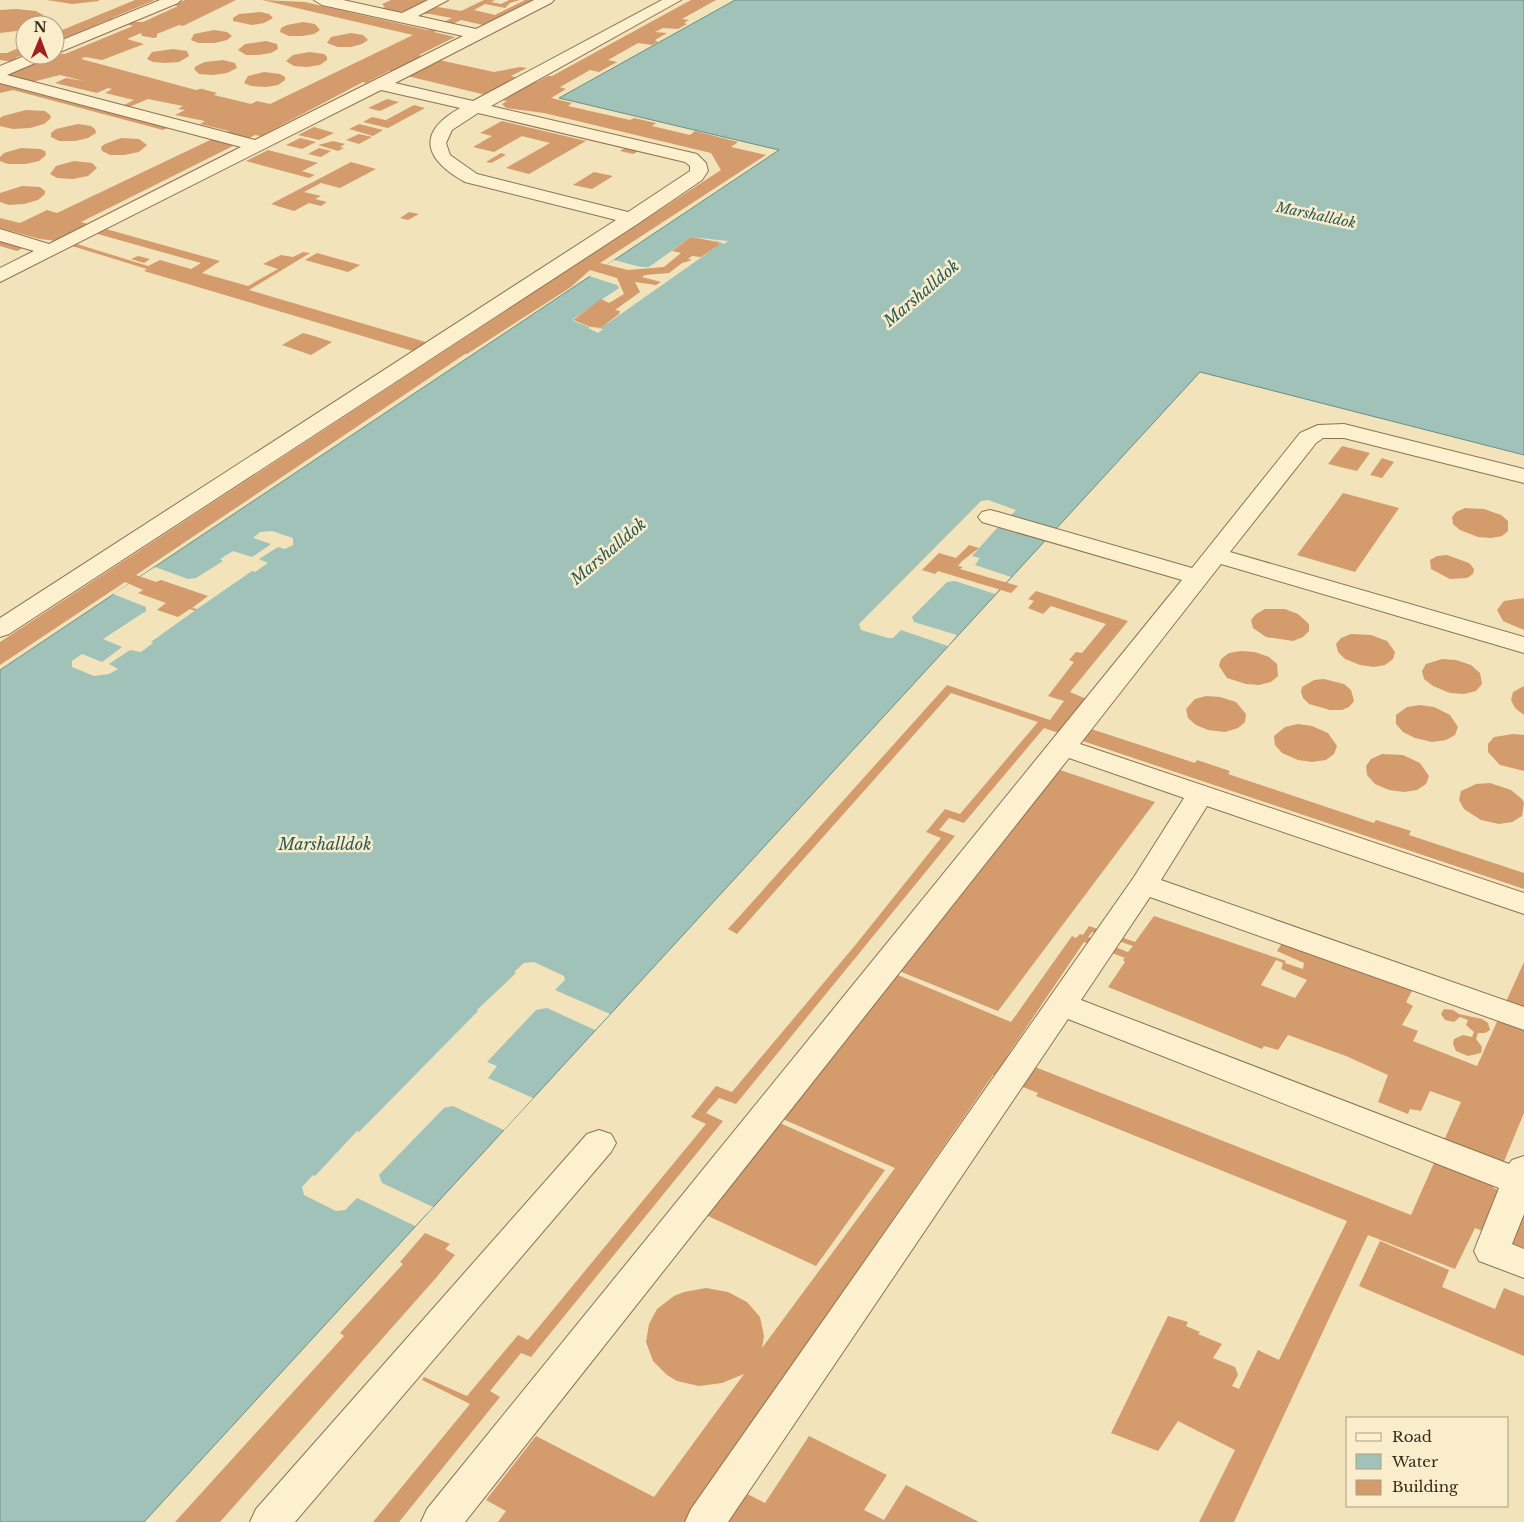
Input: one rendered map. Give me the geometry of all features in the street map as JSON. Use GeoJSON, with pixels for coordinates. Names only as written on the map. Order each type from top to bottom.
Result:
{"type":"FeatureCollection","features":[{"type":"Feature","properties":{"kind":"lane"},"geometry":{"type":"LineString","coordinates":[[65,45],[174,0]]}},
{"type":"Feature","properties":{"kind":"lane"},"geometry":{"type":"LineString","coordinates":[[322,0],[478,34]]}},
{"type":"Feature","properties":{"kind":"lane"},"geometry":{"type":"LineString","coordinates":[[403,18],[440,0]]}},
{"type":"Feature","properties":{"kind":"lane"},"geometry":{"type":"LineString","coordinates":[[0,276],[546,0]]}},
{"type":"Feature","properties":{"kind":"lane"},"geometry":{"type":"LineString","coordinates":[[632,219],[488,183],[456,171],[438,152],[438,135],[446,126],[476,107],[673,0]]}},
{"type":"Feature","properties":{"kind":"lane"},"geometry":{"type":"LineString","coordinates":[[3,71],[17,65]]}},
{"type":"Feature","properties":{"kind":"lane"},"geometry":{"type":"LineString","coordinates":[[3,71],[257,146]]}},
{"type":"Feature","properties":{"kind":"lane"},"geometry":{"type":"LineString","coordinates":[[0,629],[632,219],[699,174],[701,169],[699,163],[691,158],[378,84]]}},
{"type":"Feature","properties":{"kind":"lane"},"geometry":{"type":"LineString","coordinates":[[0,235],[51,250]]}},
{"type":"Feature","properties":{"kind":"lane"},"geometry":{"type":"LineString","coordinates":[[441,1522],[1063,747],[1308,438],[1318,432],[1344,431],[1524,476]]}},
{"type":"Feature","properties":{"kind":"lane"},"geometry":{"type":"LineString","coordinates":[[990,517],[1198,577]]}},
{"type":"Feature","properties":{"kind":"lane"},"geometry":{"type":"LineString","coordinates":[[1215,555],[1524,645]]}},
{"type":"Feature","properties":{"kind":"lane"},"geometry":{"type":"LineString","coordinates":[[1063,747],[1524,904]]}},
{"type":"Feature","properties":{"kind":"lane"},"geometry":{"type":"LineString","coordinates":[[705,1522],[1144,884],[1200,794]]}},
{"type":"Feature","properties":{"kind":"lane"},"geometry":{"type":"LineString","coordinates":[[1144,884],[1524,1019]]}},
{"type":"Feature","properties":{"kind":"lane"},"geometry":{"type":"LineString","coordinates":[[1060,1004],[1522,1175],[1492,1251],[1524,1264]]}},
{"type":"Feature","properties":{"kind":"lane"},"geometry":{"type":"LineString","coordinates":[[270,1522],[599,1143]]}},
{"type":"Feature","properties":{"kind":"water","name":"Marshalldok"},"geometry":{"type":"Polygon","coordinates":[[[735,0],[1524,0],[1524,455],[1200,372],[144,1522],[0,1522],[0,670],[779,150],[559,98],[735,0]]]}},
{"type":"Feature","properties":{"kind":"pier"},"geometry":{"type":"Polygon","coordinates":[[[691,237],[713,239],[719,245],[602,327],[592,327],[603,329],[598,333],[588,328],[590,327],[573,321],[573,319],[619,288],[617,285],[589,276],[614,260],[641,267],[649,267],[691,237]]]}},
{"type":"Feature","properties":{"kind":"pier"},"geometry":{"type":"Polygon","coordinates":[[[713,239],[728,241],[724,244],[713,239]]]}},
{"type":"Feature","properties":{"kind":"pier"},"geometry":{"type":"Polygon","coordinates":[[[988,500],[1016,510],[1010,516],[1007,527],[998,527],[972,556],[980,558],[975,565],[1011,577],[995,594],[955,581],[947,582],[912,617],[914,622],[957,635],[948,646],[901,630],[893,638],[888,638],[861,630],[859,624],[981,501],[988,500]]]}},
{"type":"Feature","properties":{"kind":"pier"},"geometry":{"type":"Polygon","coordinates":[[[272,531],[293,538],[293,545],[285,549],[278,547],[259,559],[268,563],[255,572],[252,571],[197,609],[151,642],[153,643],[141,652],[130,650],[109,664],[118,669],[109,674],[94,676],[72,667],[72,661],[82,654],[102,662],[122,647],[103,639],[146,611],[146,607],[113,594],[155,567],[188,579],[196,578],[223,561],[220,559],[233,551],[252,557],[271,544],[253,538],[260,532],[272,531]]]}},
{"type":"Feature","properties":{"kind":"pier"},"geometry":{"type":"Polygon","coordinates":[[[534,962],[564,976],[565,980],[555,990],[610,1014],[595,1030],[547,1008],[536,1010],[487,1062],[497,1066],[488,1078],[533,1098],[504,1130],[453,1106],[444,1108],[379,1175],[382,1183],[433,1207],[415,1226],[357,1198],[345,1210],[336,1211],[304,1195],[302,1187],[313,1175],[315,1176],[357,1131],[359,1132],[477,1010],[516,973],[514,972],[524,963],[534,962]]]}},
{"type":"Feature","properties":{"kind":"building"},"geometry":{"type":"Polygon","coordinates":[[[47,0],[99,0],[99,1],[72,4],[47,0]]]}},
{"type":"Feature","properties":{"kind":"building"},"geometry":{"type":"Polygon","coordinates":[[[135,0],[155,0],[112,18],[115,19],[111,21],[108,20],[65,38],[65,29],[135,0]]]}},
{"type":"Feature","properties":{"kind":"building"},"geometry":{"type":"Polygon","coordinates":[[[185,0],[236,0],[183,26],[179,25],[157,34],[157,37],[142,36],[141,33],[127,39],[144,44],[102,60],[85,57],[81,59],[196,90],[205,88],[202,89],[217,93],[214,95],[251,104],[257,101],[270,104],[413,35],[262,0],[305,2],[427,30],[438,30],[434,32],[455,37],[419,55],[424,57],[394,72],[389,71],[366,83],[363,82],[261,136],[255,135],[81,222],[220,261],[202,273],[248,286],[278,269],[263,264],[281,255],[293,257],[303,252],[310,253],[249,290],[429,343],[416,352],[144,271],[147,269],[72,246],[77,244],[148,266],[160,260],[191,269],[201,263],[80,229],[57,241],[40,239],[0,228],[0,218],[20,223],[47,210],[57,213],[229,131],[200,124],[205,121],[175,115],[185,110],[178,109],[183,106],[148,99],[129,107],[122,106],[134,100],[105,93],[112,89],[108,88],[97,93],[55,83],[66,78],[84,81],[60,75],[32,82],[6,74],[27,65],[65,65],[65,54],[133,26],[126,24],[143,22],[178,6],[174,5],[185,0]]]}},
{"type":"Feature","properties":{"kind":"building"},"geometry":{"type":"Polygon","coordinates":[[[391,0],[428,0],[405,11],[395,13],[380,9],[385,7],[382,4],[391,0]]]}},
{"type":"Feature","properties":{"kind":"building"},"geometry":{"type":"Polygon","coordinates":[[[484,0],[495,0],[491,2],[501,4],[509,0],[520,0],[510,3],[505,8],[485,4],[474,10],[495,15],[525,0],[535,0],[483,25],[461,20],[450,25],[442,23],[452,18],[420,14],[438,7],[461,11],[484,0]]]}},
{"type":"Feature","properties":{"kind":"building"},"geometry":{"type":"Polygon","coordinates":[[[691,0],[716,0],[682,19],[689,20],[684,23],[687,24],[678,29],[663,28],[655,32],[667,33],[655,40],[658,42],[652,45],[638,43],[608,60],[617,62],[599,72],[590,70],[560,87],[566,89],[551,98],[572,103],[568,106],[630,120],[634,118],[656,123],[652,126],[690,135],[695,131],[738,142],[731,147],[766,155],[600,263],[628,270],[664,267],[681,253],[672,251],[691,237],[718,242],[719,245],[701,257],[692,256],[688,259],[692,260],[682,263],[669,273],[645,275],[642,277],[661,282],[656,285],[635,282],[640,292],[615,310],[620,311],[619,314],[602,327],[591,327],[573,320],[601,299],[609,303],[624,294],[617,278],[590,270],[571,287],[465,354],[136,575],[156,582],[161,580],[208,596],[192,608],[197,609],[195,611],[190,609],[178,617],[157,610],[166,603],[138,593],[143,590],[125,582],[0,665],[0,642],[721,170],[711,153],[544,113],[506,108],[502,104],[507,101],[501,100],[532,82],[552,76],[691,0]]]}},
{"type":"Feature","properties":{"kind":"building"},"geometry":{"type":"Polygon","coordinates":[[[0,10],[36,11],[43,15],[15,15],[15,31],[0,33],[0,10]]]}},
{"type":"Feature","properties":{"kind":"building"},"geometry":{"type":"Polygon","coordinates":[[[260,12],[269,14],[273,18],[264,23],[252,25],[233,21],[233,18],[239,14],[260,12]]]}},
{"type":"Feature","properties":{"kind":"building"},"geometry":{"type":"Polygon","coordinates":[[[303,22],[315,24],[320,30],[314,34],[302,36],[289,36],[280,32],[281,28],[287,25],[303,22]]]}},
{"type":"Feature","properties":{"kind":"building"},"geometry":{"type":"Polygon","coordinates":[[[214,30],[227,32],[232,36],[227,40],[215,43],[198,43],[191,40],[194,34],[214,30]]]}},
{"type":"Feature","properties":{"kind":"building"},"geometry":{"type":"Polygon","coordinates":[[[351,33],[363,35],[368,40],[351,47],[338,47],[327,43],[331,37],[351,33]]]}},
{"type":"Feature","properties":{"kind":"building"},"geometry":{"type":"Polygon","coordinates":[[[266,41],[277,44],[278,49],[271,53],[258,55],[246,55],[238,50],[245,44],[266,41]]]}},
{"type":"Feature","properties":{"kind":"building"},"geometry":{"type":"Polygon","coordinates":[[[15,49],[15,61],[0,60],[0,53],[7,53],[15,49]]]}},
{"type":"Feature","properties":{"kind":"building"},"geometry":{"type":"Polygon","coordinates":[[[173,49],[187,51],[189,56],[179,62],[165,63],[153,62],[147,59],[152,52],[173,49]]]}},
{"type":"Feature","properties":{"kind":"building"},"geometry":{"type":"Polygon","coordinates":[[[309,52],[324,54],[327,60],[320,65],[307,67],[294,66],[286,61],[293,55],[309,52]]]}},
{"type":"Feature","properties":{"kind":"building"},"geometry":{"type":"Polygon","coordinates":[[[223,60],[235,63],[237,68],[227,73],[213,75],[199,74],[194,69],[205,62],[223,60]]]}},
{"type":"Feature","properties":{"kind":"building"},"geometry":{"type":"Polygon","coordinates":[[[439,60],[494,72],[520,67],[527,68],[511,76],[518,78],[486,95],[407,76],[439,60]]]}},
{"type":"Feature","properties":{"kind":"building"},"geometry":{"type":"Polygon","coordinates":[[[264,72],[280,74],[285,77],[285,80],[278,85],[266,87],[251,86],[244,83],[248,76],[264,72]]]}},
{"type":"Feature","properties":{"kind":"building"},"geometry":{"type":"Polygon","coordinates":[[[0,83],[17,85],[13,87],[168,128],[163,130],[13,90],[0,93],[0,83]]]}},
{"type":"Feature","properties":{"kind":"building"},"geometry":{"type":"Polygon","coordinates":[[[387,99],[399,102],[380,111],[368,108],[387,99]]]}},
{"type":"Feature","properties":{"kind":"building"},"geometry":{"type":"Polygon","coordinates":[[[414,105],[425,108],[388,128],[363,122],[372,117],[394,122],[386,120],[414,105]]]}},
{"type":"Feature","properties":{"kind":"building"},"geometry":{"type":"Polygon","coordinates":[[[26,110],[45,111],[51,118],[44,124],[30,128],[13,129],[0,126],[0,118],[3,116],[26,110]]]}},
{"type":"Feature","properties":{"kind":"building"},"geometry":{"type":"Polygon","coordinates":[[[502,121],[586,141],[529,174],[506,168],[550,143],[522,136],[494,152],[473,147],[492,136],[480,133],[502,121]]]}},
{"type":"Feature","properties":{"kind":"building"},"geometry":{"type":"Polygon","coordinates":[[[78,124],[91,126],[95,129],[96,133],[88,138],[75,141],[59,141],[51,137],[51,133],[56,129],[78,124]]]}},
{"type":"Feature","properties":{"kind":"building"},"geometry":{"type":"Polygon","coordinates":[[[359,124],[383,130],[373,136],[349,129],[359,124]]]}},
{"type":"Feature","properties":{"kind":"building"},"geometry":{"type":"Polygon","coordinates":[[[314,127],[334,133],[319,140],[298,135],[314,127]]]}},
{"type":"Feature","properties":{"kind":"building"},"geometry":{"type":"Polygon","coordinates":[[[359,134],[372,137],[359,144],[346,140],[359,134]]]}},
{"type":"Feature","properties":{"kind":"building"},"geometry":{"type":"Polygon","coordinates":[[[121,138],[139,139],[147,145],[139,152],[124,155],[110,155],[102,151],[101,147],[105,144],[121,138]]]}},
{"type":"Feature","properties":{"kind":"building"},"geometry":{"type":"Polygon","coordinates":[[[300,138],[316,142],[302,149],[286,145],[300,138]]]}},
{"type":"Feature","properties":{"kind":"building"},"geometry":{"type":"Polygon","coordinates":[[[333,141],[345,144],[340,147],[344,148],[338,151],[318,145],[333,141]]]}},
{"type":"Feature","properties":{"kind":"building"},"geometry":{"type":"Polygon","coordinates":[[[628,146],[641,150],[633,154],[620,151],[628,146]]]}},
{"type":"Feature","properties":{"kind":"building"},"geometry":{"type":"Polygon","coordinates":[[[21,148],[40,149],[45,151],[46,155],[39,161],[26,164],[8,164],[0,161],[0,157],[4,153],[21,148]]]}},
{"type":"Feature","properties":{"kind":"building"},"geometry":{"type":"Polygon","coordinates":[[[319,148],[331,151],[321,157],[308,154],[319,148]]]}},
{"type":"Feature","properties":{"kind":"building"},"geometry":{"type":"Polygon","coordinates":[[[268,150],[318,163],[302,171],[315,175],[309,178],[246,161],[268,150]]]}},
{"type":"Feature","properties":{"kind":"building"},"geometry":{"type":"Polygon","coordinates":[[[501,153],[506,155],[491,163],[486,162],[501,153]]]}},
{"type":"Feature","properties":{"kind":"building"},"geometry":{"type":"Polygon","coordinates":[[[74,161],[92,163],[97,168],[88,176],[73,179],[57,178],[50,174],[56,166],[74,161]]]}},
{"type":"Feature","properties":{"kind":"building"},"geometry":{"type":"Polygon","coordinates":[[[351,162],[376,169],[340,188],[321,183],[304,192],[321,196],[315,199],[327,202],[321,206],[309,203],[294,211],[271,204],[351,162]]]}},
{"type":"Feature","properties":{"kind":"building"},"geometry":{"type":"Polygon","coordinates":[[[594,172],[613,176],[592,189],[573,185],[594,172]]]}},
{"type":"Feature","properties":{"kind":"building"},"geometry":{"type":"Polygon","coordinates":[[[22,186],[40,187],[45,191],[45,194],[38,200],[24,204],[9,205],[0,202],[0,193],[22,186]]]}},
{"type":"Feature","properties":{"kind":"building"},"geometry":{"type":"Polygon","coordinates":[[[409,212],[419,214],[408,220],[400,218],[409,212]]]}},
{"type":"Feature","properties":{"kind":"building"},"geometry":{"type":"Polygon","coordinates":[[[0,240],[23,248],[17,251],[0,246],[0,240]]]}},
{"type":"Feature","properties":{"kind":"building"},"geometry":{"type":"Polygon","coordinates":[[[317,253],[360,265],[348,272],[305,260],[317,253]]]}},
{"type":"Feature","properties":{"kind":"building"},"geometry":{"type":"Polygon","coordinates":[[[138,256],[150,259],[144,263],[131,259],[138,256]]]}},
{"type":"Feature","properties":{"kind":"building"},"geometry":{"type":"Polygon","coordinates":[[[303,333],[332,342],[311,355],[282,345],[303,333]]]}},
{"type":"Feature","properties":{"kind":"building"},"geometry":{"type":"Polygon","coordinates":[[[1342,446],[1370,453],[1357,471],[1328,464],[1342,446]]]}},
{"type":"Feature","properties":{"kind":"building"},"geometry":{"type":"Polygon","coordinates":[[[1382,458],[1394,462],[1382,478],[1370,475],[1382,458]]]}},
{"type":"Feature","properties":{"kind":"building"},"geometry":{"type":"Polygon","coordinates":[[[1343,493],[1399,508],[1355,572],[1297,555],[1343,493]]]}},
{"type":"Feature","properties":{"kind":"building"},"geometry":{"type":"Polygon","coordinates":[[[1465,508],[1484,509],[1501,515],[1508,521],[1508,531],[1502,536],[1491,538],[1478,537],[1460,530],[1453,524],[1452,517],[1456,512],[1465,508]]]}},
{"type":"Feature","properties":{"kind":"building"},"geometry":{"type":"Polygon","coordinates":[[[969,545],[979,548],[962,561],[958,566],[963,567],[960,569],[1018,586],[1011,593],[938,571],[935,574],[922,570],[939,553],[956,558],[969,545]]]}},
{"type":"Feature","properties":{"kind":"building"},"geometry":{"type":"Polygon","coordinates":[[[1447,555],[1469,563],[1474,569],[1473,574],[1467,578],[1450,579],[1431,569],[1430,560],[1437,556],[1447,555]]]}},
{"type":"Feature","properties":{"kind":"building"},"geometry":{"type":"Polygon","coordinates":[[[1036,591],[1128,621],[1070,692],[1089,700],[1073,723],[1195,763],[1197,760],[1230,771],[1228,774],[1374,823],[1376,820],[1411,831],[1409,835],[1524,873],[1524,889],[1044,728],[964,823],[949,818],[939,830],[955,836],[736,1104],[719,1098],[706,1113],[723,1121],[531,1357],[521,1353],[490,1391],[500,1397],[399,1522],[373,1522],[470,1404],[422,1380],[424,1377],[467,1396],[518,1335],[528,1340],[706,1124],[691,1117],[716,1086],[732,1092],[857,943],[941,838],[926,832],[945,809],[960,814],[1038,722],[951,693],[737,934],[728,929],[947,685],[1050,720],[1064,701],[1048,696],[1074,662],[1069,660],[1076,652],[1082,653],[1106,624],[1051,606],[1043,614],[1028,608],[1034,601],[1028,599],[1036,591]]]}},
{"type":"Feature","properties":{"kind":"building"},"geometry":{"type":"Polygon","coordinates":[[[1524,598],[1524,630],[1503,621],[1497,610],[1504,601],[1524,598]]]}},
{"type":"Feature","properties":{"kind":"building"},"geometry":{"type":"Polygon","coordinates":[[[1265,609],[1285,609],[1298,614],[1309,624],[1309,631],[1303,637],[1293,641],[1266,637],[1253,628],[1251,620],[1256,614],[1265,609]]]}},
{"type":"Feature","properties":{"kind":"building"},"geometry":{"type":"Polygon","coordinates":[[[1351,634],[1371,635],[1387,641],[1395,652],[1393,659],[1385,665],[1374,667],[1360,665],[1345,659],[1338,652],[1336,644],[1341,638],[1351,634]]]}},
{"type":"Feature","properties":{"kind":"building"},"geometry":{"type":"Polygon","coordinates":[[[1241,651],[1255,652],[1269,657],[1277,664],[1278,676],[1271,682],[1259,685],[1246,684],[1227,678],[1219,666],[1221,659],[1229,653],[1241,651]]]}},
{"type":"Feature","properties":{"kind":"building"},"geometry":{"type":"Polygon","coordinates":[[[1442,659],[1456,660],[1471,665],[1480,673],[1482,684],[1476,691],[1464,694],[1450,693],[1433,686],[1424,679],[1422,671],[1426,664],[1442,659]]]}},
{"type":"Feature","properties":{"kind":"building"},"geometry":{"type":"Polygon","coordinates":[[[1324,679],[1344,684],[1351,690],[1354,701],[1349,707],[1342,710],[1330,710],[1309,704],[1303,698],[1302,687],[1314,680],[1324,679]]]}},
{"type":"Feature","properties":{"kind":"building"},"geometry":{"type":"Polygon","coordinates":[[[1524,686],[1524,715],[1515,708],[1511,700],[1513,692],[1524,686]]]}},
{"type":"Feature","properties":{"kind":"building"},"geometry":{"type":"Polygon","coordinates":[[[1206,696],[1220,697],[1236,702],[1246,714],[1245,722],[1238,728],[1225,732],[1208,730],[1196,725],[1188,718],[1186,709],[1195,699],[1206,696]]]}},
{"type":"Feature","properties":{"kind":"building"},"geometry":{"type":"Polygon","coordinates":[[[1420,705],[1434,707],[1450,715],[1458,727],[1455,735],[1446,740],[1432,742],[1415,738],[1403,732],[1396,724],[1396,715],[1407,707],[1420,705]]]}},
{"type":"Feature","properties":{"kind":"building"},"geometry":{"type":"Polygon","coordinates":[[[1298,724],[1312,726],[1328,733],[1337,746],[1334,754],[1326,760],[1312,762],[1298,760],[1282,753],[1275,745],[1274,736],[1285,727],[1298,724]]]}},
{"type":"Feature","properties":{"kind":"building"},"geometry":{"type":"Polygon","coordinates":[[[1513,734],[1524,735],[1524,771],[1500,765],[1488,752],[1488,744],[1494,737],[1513,734]]]}},
{"type":"Feature","properties":{"kind":"building"},"geometry":{"type":"Polygon","coordinates":[[[1382,754],[1403,755],[1420,763],[1429,776],[1426,784],[1417,790],[1404,792],[1389,790],[1375,784],[1367,775],[1366,766],[1371,759],[1382,754]]]}},
{"type":"Feature","properties":{"kind":"building"},"geometry":{"type":"Polygon","coordinates":[[[1057,769],[1155,802],[998,1011],[899,971],[1057,769]]]}},
{"type":"Feature","properties":{"kind":"building"},"geometry":{"type":"Polygon","coordinates":[[[1490,783],[1511,790],[1522,799],[1524,803],[1522,816],[1512,822],[1499,824],[1481,820],[1464,809],[1459,800],[1461,791],[1476,784],[1490,783]]]}},
{"type":"Feature","properties":{"kind":"building"},"geometry":{"type":"Polygon","coordinates":[[[1154,916],[1286,961],[1285,963],[1303,969],[1304,963],[1277,951],[1282,943],[1414,987],[1406,1002],[1413,1006],[1402,1025],[1418,1031],[1413,1041],[1477,1066],[1524,962],[1524,1113],[1493,1188],[1524,1200],[1524,1248],[1475,1228],[1455,1269],[1368,1235],[1234,1522],[1199,1522],[1235,1450],[1178,1421],[1158,1451],[1111,1433],[1168,1316],[1188,1322],[1186,1326],[1200,1332],[1198,1334],[1222,1344],[1213,1358],[1235,1367],[1238,1375],[1232,1386],[1239,1389],[1258,1350],[1279,1360],[1347,1221],[1036,1096],[1038,1093],[993,1075],[714,1477],[765,1503],[809,1436],[887,1475],[864,1510],[884,1520],[906,1485],[979,1522],[498,1522],[506,1511],[486,1500],[536,1436],[654,1497],[744,1374],[722,1383],[699,1386],[677,1381],[667,1375],[653,1361],[646,1342],[649,1324],[657,1309],[674,1296],[684,1292],[706,1288],[728,1292],[747,1302],[760,1317],[764,1336],[762,1348],[895,1168],[778,1117],[893,973],[1011,1022],[1072,936],[1076,938],[1080,934],[1083,935],[1089,926],[1135,942],[1154,916]],[[1092,932],[1088,937],[1128,952],[1133,946],[1092,932]],[[1084,942],[1007,1056],[1411,1215],[1461,1102],[1430,1091],[1421,1111],[1410,1109],[1408,1114],[1378,1102],[1388,1075],[1346,1056],[1288,1035],[1278,1050],[1264,1046],[1262,1049],[1108,987],[1125,962],[1123,960],[1125,958],[1084,942]],[[1276,960],[1261,985],[1295,998],[1307,980],[1281,969],[1283,963],[1276,960]]]}},
{"type":"Feature","properties":{"kind":"building"},"geometry":{"type":"Polygon","coordinates":[[[1444,1009],[1482,1019],[1488,1023],[1490,1030],[1485,1033],[1478,1033],[1476,1039],[1482,1047],[1481,1053],[1468,1056],[1456,1051],[1453,1044],[1454,1039],[1463,1035],[1472,1037],[1474,1032],[1466,1025],[1468,1020],[1460,1017],[1454,1022],[1445,1020],[1441,1014],[1444,1009]]]}},
{"type":"Feature","properties":{"kind":"building"},"geometry":{"type":"Polygon","coordinates":[[[780,1123],[885,1170],[816,1266],[706,1215],[780,1123]]]}},
{"type":"Feature","properties":{"kind":"building"},"geometry":{"type":"Polygon","coordinates":[[[425,1233],[450,1244],[445,1249],[455,1255],[435,1279],[220,1522],[175,1522],[344,1336],[340,1333],[403,1264],[400,1262],[425,1233]]]}},
{"type":"Feature","properties":{"kind":"building"},"geometry":{"type":"Polygon","coordinates":[[[1380,1241],[1449,1270],[1442,1287],[1495,1309],[1504,1288],[1524,1296],[1524,1356],[1359,1286],[1380,1241]]]}}]}
